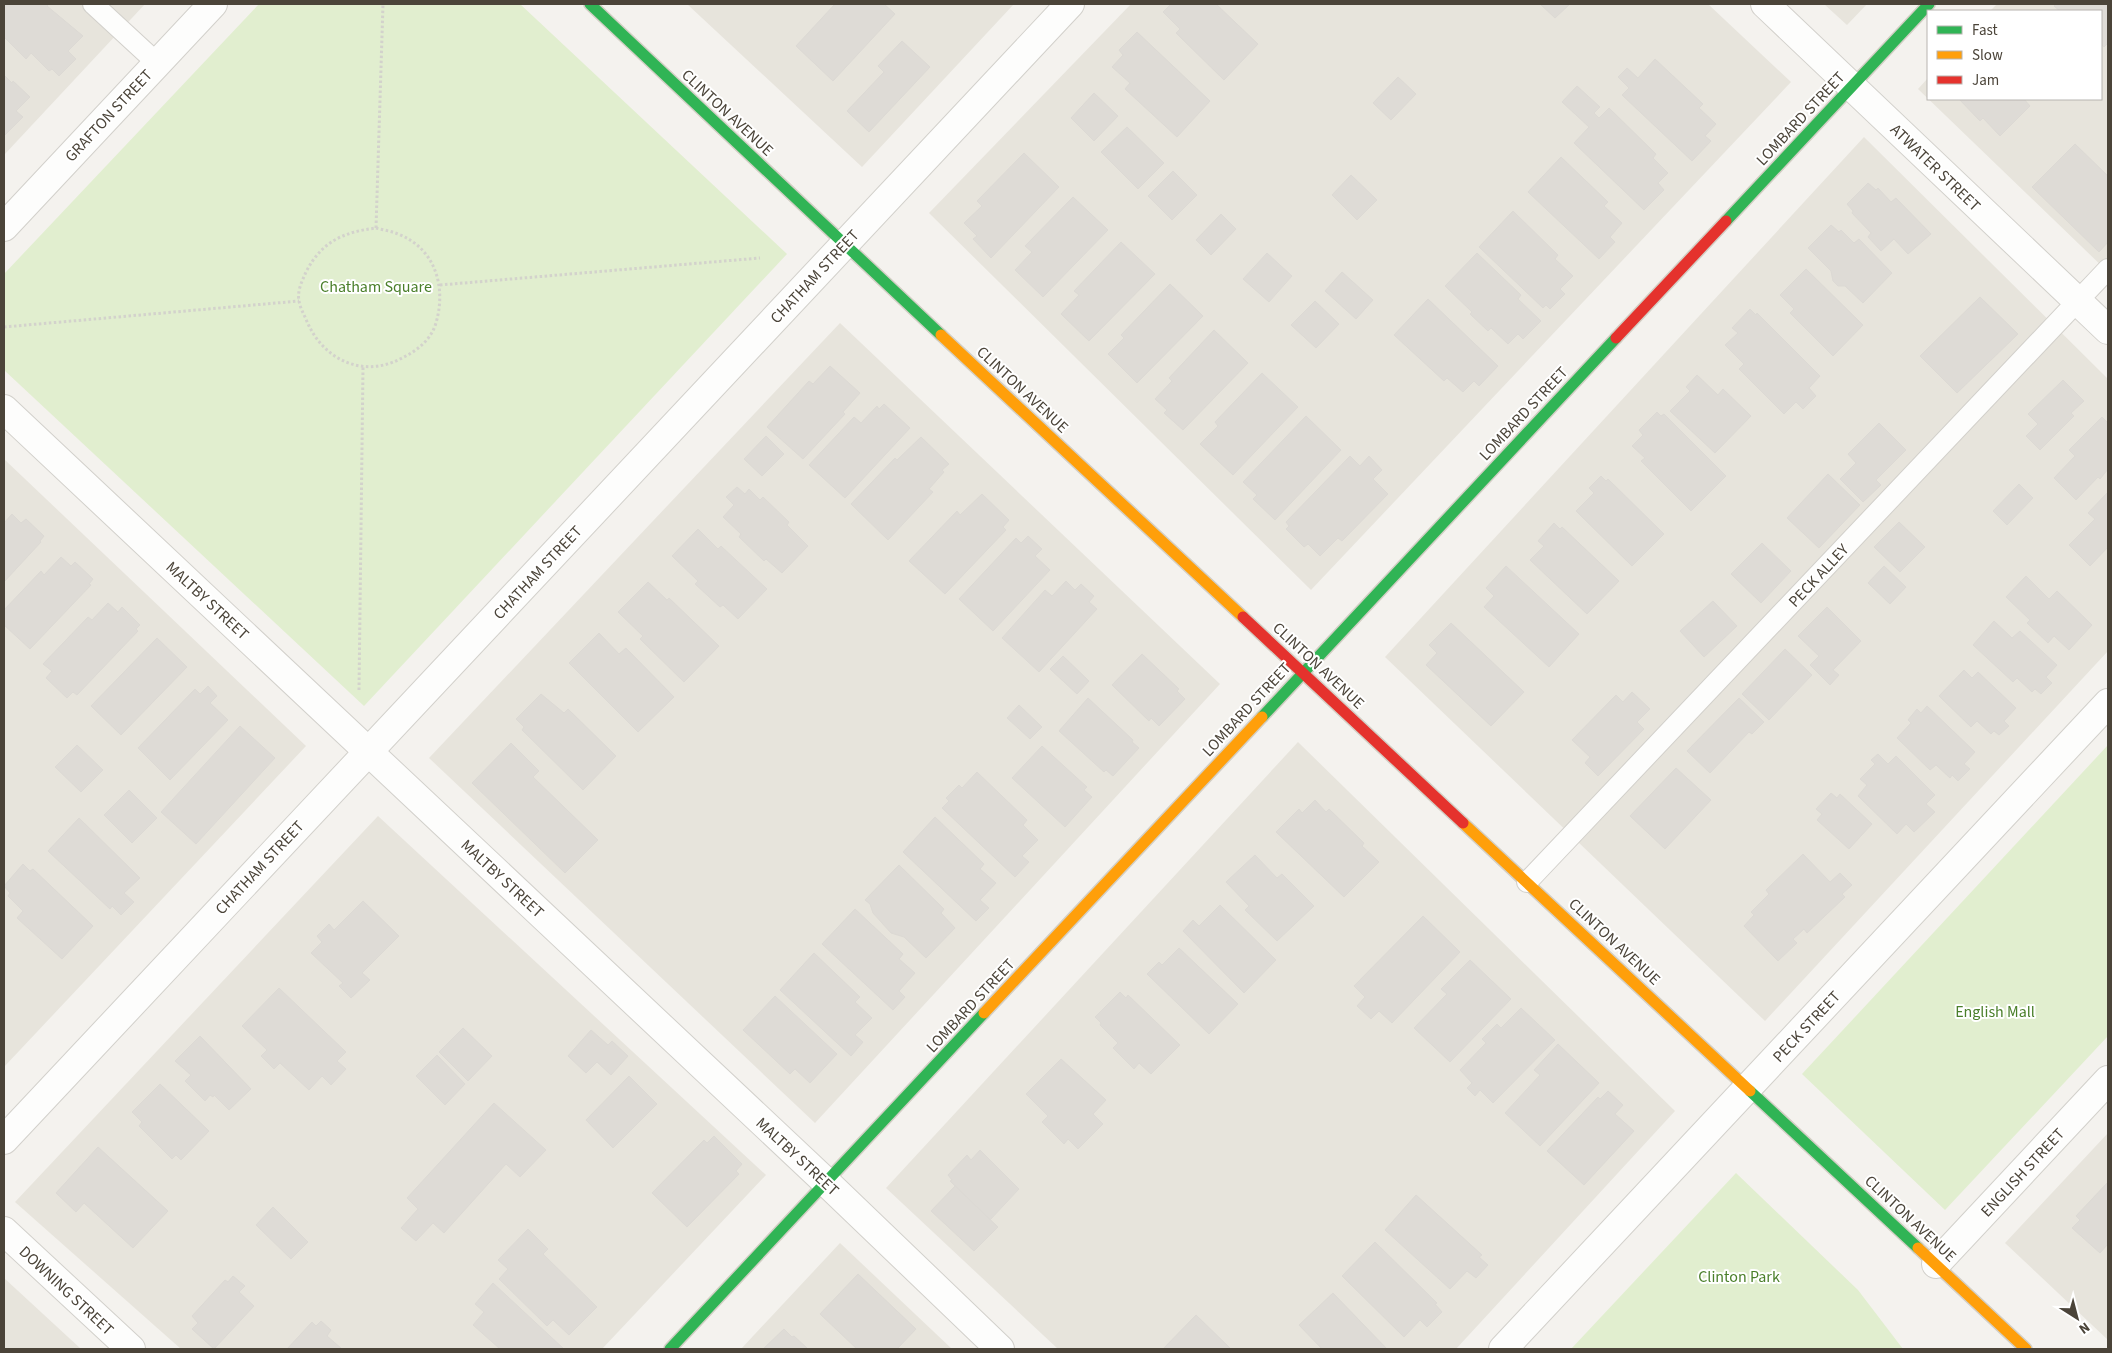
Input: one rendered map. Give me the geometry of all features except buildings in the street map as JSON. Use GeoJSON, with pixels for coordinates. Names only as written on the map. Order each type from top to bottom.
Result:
{"type":"FeatureCollection","features":[{"type":"Feature","properties":{"kind":"street","name":"GRAFTON STREET"},"geometry":{"type":"LineString","coordinates":[[4,227],[213,4]]}},
{"type":"Feature","properties":{"kind":"street","name":"CLINTON AVENUE"},"geometry":{"type":"LineString","coordinates":[[590,4],[844,244],[2026,1349]]}},
{"type":"Feature","properties":{"kind":"street","name":"CHATHAM STREET"},"geometry":{"type":"LineString","coordinates":[[4,1140],[1070,4]]}},
{"type":"Feature","properties":{"kind":"street","name":"ATWATER STREET"},"geometry":{"type":"LineString","coordinates":[[1765,4],[2108,330]]}},
{"type":"Feature","properties":{"kind":"street","name":"LOMBARD STREET"},"geometry":{"type":"LineString","coordinates":[[670,1349],[1929,4]]}},
{"type":"Feature","properties":{"kind":"street","name":"MALTBY STREET"},"geometry":{"type":"LineString","coordinates":[[4,409],[826,1182],[1000,1349]]}},
{"type":"Feature","properties":{"kind":"street","name":"PECK STREET"},"geometry":{"type":"LineString","coordinates":[[1503,1349],[2108,703]]}},
{"type":"Feature","properties":{"kind":"street","name":"ENGLISH STREET"},"geometry":{"type":"LineString","coordinates":[[1936,1264],[2108,1080]]}},
{"type":"Feature","properties":{"kind":"street","name":"DOWNING STREET"},"geometry":{"type":"LineString","coordinates":[[4,1231],[131,1349]]}},
{"type":"Feature","properties":{"kind":"lane"},"geometry":{"type":"LineString","coordinates":[[93,4],[157,63]]}},
{"type":"Feature","properties":{"kind":"lane","name":"PECK ALLEY"},"geometry":{"type":"LineString","coordinates":[[1527,882],[2108,269]]}},
{"type":"Feature","properties":{"kind":"path"},"geometry":{"type":"LineString","coordinates":[[376,228],[383,4]]}},
{"type":"Feature","properties":{"kind":"path"},"geometry":{"type":"LineString","coordinates":[[376,228],[400,234],[420,248],[432,262],[440,285],[440,309],[432,332],[416,351],[388,366],[363,367],[340,360],[321,346],[311,333],[299,301],[300,284],[311,264],[326,245],[352,231],[376,228]]}},
{"type":"Feature","properties":{"kind":"path"},"geometry":{"type":"LineString","coordinates":[[440,285],[760,258]]}},
{"type":"Feature","properties":{"kind":"path"},"geometry":{"type":"LineString","coordinates":[[4,327],[299,301]]}},
{"type":"Feature","properties":{"kind":"path"},"geometry":{"type":"LineString","coordinates":[[359,690],[363,367]]}},
{"type":"Feature","properties":{"kind":"shaded area"},"geometry":{"type":"Polygon","coordinates":[[[4,4],[145,4],[4,155],[4,4]]]}},
{"type":"Feature","properties":{"kind":"shaded area"},"geometry":{"type":"Polygon","coordinates":[[[687,4],[1014,4],[862,167],[687,4]]]}},
{"type":"Feature","properties":{"kind":"shaded area"},"geometry":{"type":"Polygon","coordinates":[[[1131,4],[1708,4],[1791,82],[1311,590],[929,213],[1131,4]]]}},
{"type":"Feature","properties":{"kind":"shaded area"},"geometry":{"type":"Polygon","coordinates":[[[1824,4],[1867,4],[1847,25],[1824,4]]]}},
{"type":"Feature","properties":{"kind":"shaded area"},"geometry":{"type":"Polygon","coordinates":[[[1997,4],[2108,4],[2108,272],[1929,100],[2102,100],[2102,10],[1991,10],[1997,4]]]}},
{"type":"Feature","properties":{"kind":"shaded area"},"geometry":{"type":"Polygon","coordinates":[[[1927,79],[1927,98],[1918,89],[1927,79]]]}},
{"type":"Feature","properties":{"kind":"shaded area"},"geometry":{"type":"Polygon","coordinates":[[[1864,137],[2108,379],[2108,651],[1765,1021],[1385,657],[1864,137]]]}},
{"type":"Feature","properties":{"kind":"shaded area"},"geometry":{"type":"Polygon","coordinates":[[[840,323],[1220,684],[815,1123],[429,758],[840,323]]]}},
{"type":"Feature","properties":{"kind":"shaded area"},"geometry":{"type":"Polygon","coordinates":[[[4,459],[306,746],[4,1067],[4,459]]]}},
{"type":"Feature","properties":{"kind":"shaded area"},"geometry":{"type":"Polygon","coordinates":[[[1298,742],[1675,1111],[1456,1349],[1058,1349],[886,1188],[1298,742]]]}},
{"type":"Feature","properties":{"kind":"shaded area"},"geometry":{"type":"Polygon","coordinates":[[[378,816],[766,1175],[602,1349],[181,1349],[15,1202],[378,816]]]}},
{"type":"Feature","properties":{"kind":"shaded area"},"geometry":{"type":"Polygon","coordinates":[[[2108,1133],[2108,1340],[2005,1243],[2108,1133]]]}},
{"type":"Feature","properties":{"kind":"shaded area"},"geometry":{"type":"Polygon","coordinates":[[[840,1243],[952,1349],[741,1349],[840,1243]]]}},
{"type":"Feature","properties":{"kind":"shaded area"},"geometry":{"type":"Polygon","coordinates":[[[4,1278],[81,1349],[4,1349],[4,1278]]]}},
{"type":"Feature","properties":{"kind":"green space","name":"Chatham Square"},"geometry":{"type":"Polygon","coordinates":[[[259,4],[520,4],[787,254],[364,706],[4,370],[4,274],[259,4]]]}},
{"type":"Feature","properties":{"kind":"green space","name":"English Mall"},"geometry":{"type":"Polygon","coordinates":[[[2108,745],[2108,1036],[1945,1210],[1802,1074],[2108,745]]]}},
{"type":"Feature","properties":{"kind":"green space","name":"Clinton Park"},"geometry":{"type":"Polygon","coordinates":[[[1736,1173],[1858,1290],[1903,1349],[1571,1349],[1736,1173]]]}},
{"type":"Feature","properties":{"kind":"traffic: fast"},"geometry":{"type":"LineString","coordinates":[[590,4],[941,335]]}},
{"type":"Feature","properties":{"kind":"traffic: fast"},"geometry":{"type":"LineString","coordinates":[[1726,221],[1929,4]]}},
{"type":"Feature","properties":{"kind":"traffic: fast"},"geometry":{"type":"LineString","coordinates":[[1262,717],[1616,338]]}},
{"type":"Feature","properties":{"kind":"traffic: fast"},"geometry":{"type":"LineString","coordinates":[[670,1349],[984,1013]]}},
{"type":"Feature","properties":{"kind":"traffic: fast"},"geometry":{"type":"LineString","coordinates":[[1750,1091],[1918,1248]]}},
{"type":"Feature","properties":{"kind":"traffic: slow"},"geometry":{"type":"LineString","coordinates":[[941,335],[1243,617]]}},
{"type":"Feature","properties":{"kind":"traffic: slow"},"geometry":{"type":"LineString","coordinates":[[984,1013],[1262,717]]}},
{"type":"Feature","properties":{"kind":"traffic: slow"},"geometry":{"type":"LineString","coordinates":[[1463,823],[1750,1091]]}},
{"type":"Feature","properties":{"kind":"traffic: slow"},"geometry":{"type":"LineString","coordinates":[[1918,1248],[2026,1349]]}},
{"type":"Feature","properties":{"kind":"traffic: jam"},"geometry":{"type":"LineString","coordinates":[[1616,338],[1726,221]]}},
{"type":"Feature","properties":{"kind":"traffic: jam"},"geometry":{"type":"LineString","coordinates":[[1243,617],[1463,823]]}}]}
